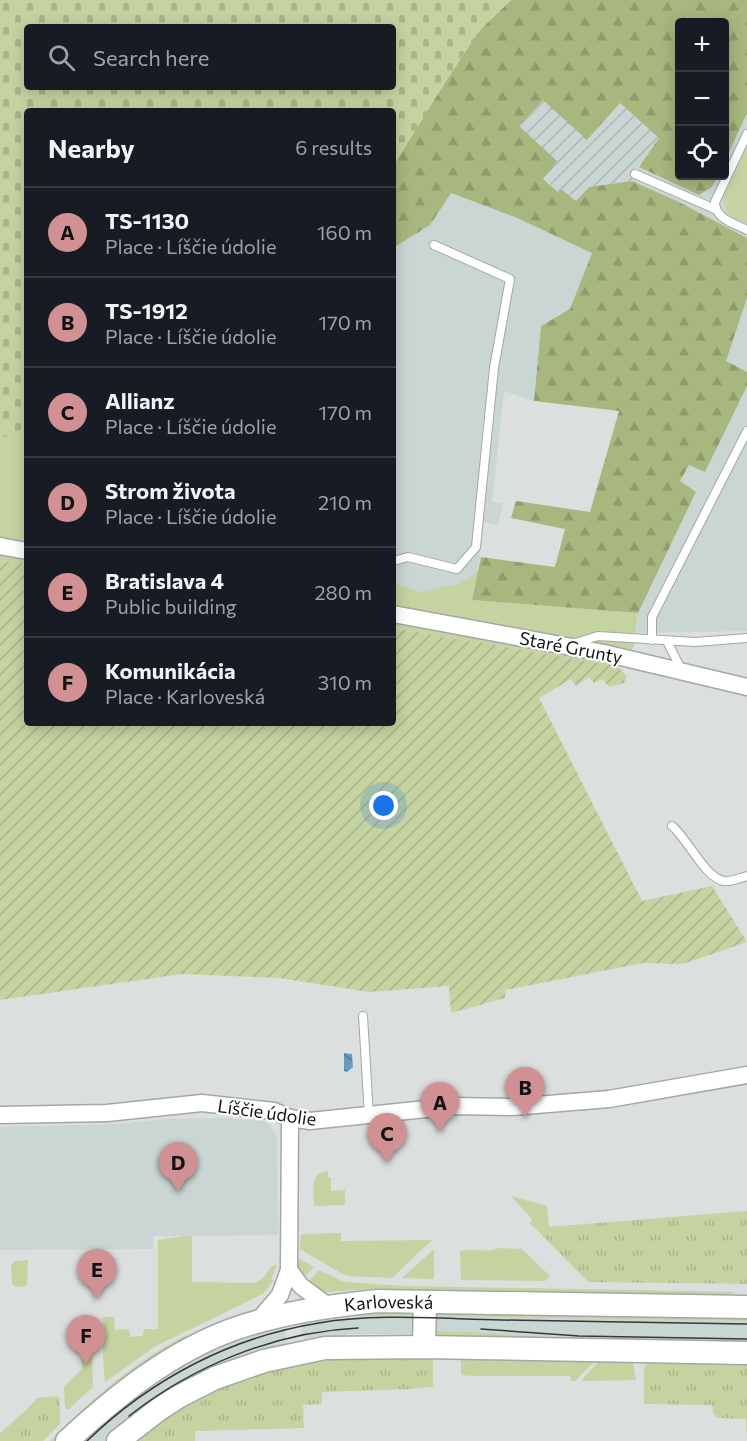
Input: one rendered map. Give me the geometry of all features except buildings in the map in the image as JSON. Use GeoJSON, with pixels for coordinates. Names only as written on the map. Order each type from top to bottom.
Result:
{"type":"FeatureCollection","features":[{"type":"Feature","properties":{"kind":"main road","name":"Karloveská"},"geometry":{"type":"LineString","coordinates":[[67,1441],[111,1403],[164,1364],[213,1338],[257,1322],[328,1306],[377,1301],[747,1307]]}},
{"type":"Feature","properties":{"kind":"main road"},"geometry":{"type":"LineString","coordinates":[[424,1347],[425,1302]]}},
{"type":"Feature","properties":{"kind":"main road"},"geometry":{"type":"LineString","coordinates":[[118,1441],[178,1397],[215,1378],[255,1363],[326,1348],[424,1347],[747,1353]]}},
{"type":"Feature","properties":{"kind":"street"},"geometry":{"type":"LineString","coordinates":[[0,546],[24,550]]}},
{"type":"Feature","properties":{"kind":"street","name":"Staré Grunty"},"geometry":{"type":"LineString","coordinates":[[396,615],[566,645],[747,687]]}},
{"type":"Feature","properties":{"kind":"street","name":"Líščie údolie"},"geometry":{"type":"LineString","coordinates":[[0,1115],[107,1113],[202,1103],[274,1111],[290,1118],[310,1121],[454,1106],[512,1107],[609,1099],[747,1075]]}},
{"type":"Feature","properties":{"kind":"street"},"geometry":{"type":"LineString","coordinates":[[257,1322],[280,1294],[286,1262],[290,1118]]}},
{"type":"Feature","properties":{"kind":"street"},"geometry":{"type":"LineString","coordinates":[[286,1262],[301,1286],[328,1306]]}},
{"type":"Feature","properties":{"kind":"lane"},"geometry":{"type":"LineString","coordinates":[[715,209],[715,202],[747,134]]}},
{"type":"Feature","properties":{"kind":"lane"},"geometry":{"type":"LineString","coordinates":[[635,174],[715,209],[721,217],[747,230]]}},
{"type":"Feature","properties":{"kind":"lane"},"geometry":{"type":"LineString","coordinates":[[396,560],[408,557],[458,569],[476,547],[494,368],[510,279],[434,245]]}},
{"type":"Feature","properties":{"kind":"lane"},"geometry":{"type":"LineString","coordinates":[[652,640],[652,616],[747,431]]}},
{"type":"Feature","properties":{"kind":"lane"},"geometry":{"type":"LineString","coordinates":[[566,645],[598,636],[695,642],[747,638]]}},
{"type":"Feature","properties":{"kind":"lane"},"geometry":{"type":"LineString","coordinates":[[667,641],[682,672]]}},
{"type":"Feature","properties":{"kind":"lane"},"geometry":{"type":"LineString","coordinates":[[672,826],[681,833],[710,875],[722,881],[747,876]]}},
{"type":"Feature","properties":{"kind":"lane"},"geometry":{"type":"LineString","coordinates":[[363,1016],[369,1116]]}},
{"type":"Feature","properties":{"kind":"shaded area"},"geometry":{"type":"Polygon","coordinates":[[[543,99],[620,103],[659,138],[632,181],[589,187],[576,201],[561,189],[559,192],[543,179],[519,126],[543,99]]]}},
{"type":"Feature","properties":{"kind":"shaded area"},"geometry":{"type":"Polygon","coordinates":[[[747,113],[747,238],[677,201],[632,181],[639,167],[700,195],[712,187],[716,180],[729,180],[729,152],[747,113]]]}},
{"type":"Feature","properties":{"kind":"shaded area"},"geometry":{"type":"Polygon","coordinates":[[[450,193],[515,217],[593,253],[570,309],[541,326],[534,401],[504,391],[492,502],[503,504],[498,525],[484,522],[478,571],[460,584],[419,593],[396,583],[396,246],[430,225],[450,193]]]}},
{"type":"Feature","properties":{"kind":"shaded area"},"geometry":{"type":"Polygon","coordinates":[[[747,298],[747,372],[725,362],[747,298]]]}},
{"type":"Feature","properties":{"kind":"shaded area"},"geometry":{"type":"Polygon","coordinates":[[[747,386],[747,631],[637,633],[638,613],[696,493],[680,481],[689,465],[705,471],[747,386]]]}},
{"type":"Feature","properties":{"kind":"shaded area"},"geometry":{"type":"Polygon","coordinates":[[[228,1118],[263,1121],[270,1125],[277,1136],[278,1235],[153,1236],[153,1249],[0,1250],[0,1127],[228,1118]]]}},
{"type":"Feature","properties":{"kind":"shaded area"},"geometry":{"type":"Polygon","coordinates":[[[371,1315],[418,1315],[413,1332],[409,1334],[349,1334],[305,1344],[300,1323],[371,1315]]]}},
{"type":"Feature","properties":{"kind":"shaded area"},"geometry":{"type":"Polygon","coordinates":[[[437,1316],[747,1321],[747,1345],[561,1339],[437,1331],[437,1316]]]}},
{"type":"Feature","properties":{"kind":"shaded area"},"geometry":{"type":"Polygon","coordinates":[[[283,1323],[288,1347],[114,1433],[106,1441],[79,1441],[118,1407],[200,1352],[283,1323]]]}},
{"type":"Feature","properties":{"kind":"green space"},"geometry":{"type":"Polygon","coordinates":[[[0,0],[511,0],[479,31],[396,161],[396,108],[24,108],[24,428],[0,439],[0,0]]]}},
{"type":"Feature","properties":{"kind":"green space"},"geometry":{"type":"Polygon","coordinates":[[[511,0],[747,0],[747,113],[729,152],[729,18],[675,18],[675,180],[716,180],[712,187],[699,195],[639,167],[659,138],[620,103],[587,140],[543,100],[519,126],[557,161],[543,179],[558,192],[561,189],[576,201],[589,187],[632,181],[677,201],[747,238],[747,298],[726,361],[747,372],[747,386],[705,472],[689,465],[680,481],[696,492],[638,613],[472,600],[481,557],[555,567],[565,529],[511,518],[516,501],[590,512],[619,411],[534,401],[541,326],[570,309],[592,253],[515,217],[451,193],[430,225],[396,246],[396,161],[479,31],[511,0]]]}},
{"type":"Feature","properties":{"kind":"green space"},"geometry":{"type":"Polygon","coordinates":[[[747,147],[747,224],[728,215],[723,198],[747,147]]]}},
{"type":"Feature","properties":{"kind":"green space"},"geometry":{"type":"Polygon","coordinates":[[[24,428],[24,564],[0,560],[0,439],[24,428]]]}},
{"type":"Feature","properties":{"kind":"green space"},"geometry":{"type":"Polygon","coordinates":[[[0,560],[24,564],[24,726],[396,726],[396,629],[617,666],[626,675],[624,683],[609,687],[602,679],[594,683],[589,677],[576,686],[571,679],[539,698],[642,901],[712,886],[747,942],[683,964],[643,963],[505,990],[505,998],[451,1013],[449,986],[369,992],[280,978],[182,974],[0,1000],[0,560]]]}},
{"type":"Feature","properties":{"kind":"green space"},"geometry":{"type":"Polygon","coordinates":[[[478,571],[472,600],[638,613],[634,646],[617,666],[396,629],[396,583],[419,592],[460,584],[478,571]]]}},
{"type":"Feature","properties":{"kind":"green space"},"geometry":{"type":"Polygon","coordinates":[[[328,1171],[328,1177],[331,1178],[331,1191],[345,1190],[345,1205],[314,1206],[315,1179],[322,1172],[328,1171]]]}},
{"type":"Feature","properties":{"kind":"green space"},"geometry":{"type":"Polygon","coordinates":[[[511,1196],[547,1206],[549,1227],[535,1228],[530,1224],[532,1219],[511,1196]]]}},
{"type":"Feature","properties":{"kind":"green space"},"geometry":{"type":"Polygon","coordinates":[[[747,1211],[747,1284],[588,1282],[535,1228],[747,1211]]]}},
{"type":"Feature","properties":{"kind":"green space"},"geometry":{"type":"Polygon","coordinates":[[[341,1233],[341,1241],[432,1240],[392,1278],[348,1276],[300,1249],[301,1234],[341,1233]]]}},
{"type":"Feature","properties":{"kind":"green space"},"geometry":{"type":"Polygon","coordinates":[[[192,1235],[192,1282],[255,1283],[263,1278],[272,1266],[277,1265],[271,1279],[274,1280],[263,1294],[156,1346],[105,1382],[103,1317],[114,1317],[115,1330],[129,1329],[130,1337],[143,1336],[144,1329],[158,1329],[158,1240],[192,1235]]]}},
{"type":"Feature","properties":{"kind":"green space"},"geometry":{"type":"Polygon","coordinates":[[[499,1248],[522,1249],[550,1276],[545,1281],[461,1280],[460,1252],[499,1248]]]}},
{"type":"Feature","properties":{"kind":"green space"},"geometry":{"type":"Polygon","coordinates":[[[434,1249],[434,1279],[402,1278],[434,1249]]]}},
{"type":"Feature","properties":{"kind":"green space"},"geometry":{"type":"Polygon","coordinates":[[[297,1257],[314,1267],[303,1278],[297,1265],[297,1257]]]}},
{"type":"Feature","properties":{"kind":"green space"},"geometry":{"type":"Polygon","coordinates":[[[28,1260],[27,1286],[16,1287],[12,1284],[11,1265],[15,1261],[28,1260]]]}},
{"type":"Feature","properties":{"kind":"green space"},"geometry":{"type":"Polygon","coordinates":[[[319,1270],[344,1282],[404,1286],[739,1292],[699,1299],[409,1294],[381,1288],[322,1292],[307,1283],[319,1270]]]}},
{"type":"Feature","properties":{"kind":"green space"},"geometry":{"type":"Polygon","coordinates":[[[407,1309],[418,1315],[350,1316],[300,1323],[310,1317],[407,1309]]]}},
{"type":"Feature","properties":{"kind":"green space"},"geometry":{"type":"Polygon","coordinates":[[[436,1313],[747,1314],[747,1321],[437,1316],[436,1313]]]}},
{"type":"Feature","properties":{"kind":"green space"},"geometry":{"type":"Polygon","coordinates":[[[437,1331],[491,1333],[562,1339],[435,1337],[437,1331]]]}},
{"type":"Feature","properties":{"kind":"green space"},"geometry":{"type":"Polygon","coordinates":[[[190,1333],[57,1441],[50,1441],[116,1381],[152,1355],[190,1333]]]}},
{"type":"Feature","properties":{"kind":"green space"},"geometry":{"type":"Polygon","coordinates":[[[433,1355],[433,1387],[322,1392],[322,1404],[303,1405],[304,1428],[195,1431],[195,1441],[128,1441],[214,1387],[253,1372],[327,1356],[433,1355]]]}},
{"type":"Feature","properties":{"kind":"green space"},"geometry":{"type":"Polygon","coordinates":[[[461,1355],[595,1361],[575,1381],[571,1381],[570,1376],[461,1375],[461,1355]]]}},
{"type":"Feature","properties":{"kind":"green space"},"geometry":{"type":"Polygon","coordinates":[[[82,1356],[92,1356],[93,1387],[69,1409],[65,1409],[64,1387],[82,1369],[82,1356]]]}},
{"type":"Feature","properties":{"kind":"green space"},"geometry":{"type":"Polygon","coordinates":[[[747,1360],[747,1441],[746,1419],[718,1418],[713,1413],[712,1405],[644,1404],[644,1368],[649,1361],[747,1360]]]}},
{"type":"Feature","properties":{"kind":"green space"},"geometry":{"type":"Polygon","coordinates":[[[599,1361],[633,1362],[636,1380],[581,1381],[599,1361]]]}},
{"type":"Feature","properties":{"kind":"green space"},"geometry":{"type":"Polygon","coordinates":[[[57,1396],[60,1399],[60,1424],[43,1441],[0,1441],[0,1433],[37,1398],[57,1396]]]}},
{"type":"Feature","properties":{"kind":"water"},"geometry":{"type":"Polygon","coordinates":[[[344,1053],[352,1054],[353,1067],[347,1072],[344,1071],[344,1053]]]}},
{"type":"Feature","properties":{"kind":"tram line"},"geometry":{"type":"LineString","coordinates":[[87,1441],[138,1398],[194,1364],[255,1339],[319,1323],[364,1318],[410,1317],[747,1324]]}},
{"type":"Feature","properties":{"kind":"tram line"},"geometry":{"type":"LineString","coordinates":[[129,1416],[181,1381],[237,1354],[297,1336],[358,1328]]}},
{"type":"Feature","properties":{"kind":"tram line"},"geometry":{"type":"LineString","coordinates":[[481,1329],[579,1336],[747,1339]]}},
{"type":"Feature","properties":{"kind":"place","name":"TS-1912"},"geometry":{"type":"Point","coordinates":[525,1117]}},
{"type":"Feature","properties":{"kind":"place","name":"TS-1130"},"geometry":{"type":"Point","coordinates":[440,1132]}},
{"type":"Feature","properties":{"kind":"place","name":"Allianz"},"geometry":{"type":"Point","coordinates":[387,1163]}},
{"type":"Feature","properties":{"kind":"place","name":"Strom života"},"geometry":{"type":"Point","coordinates":[178,1192]}},
{"type":"Feature","properties":{"kind":"place","name":"Bratislava 4"},"geometry":{"type":"Point","coordinates":[97,1299]}},
{"type":"Feature","properties":{"kind":"place","name":"Komunikácia"},"geometry":{"type":"Point","coordinates":[86,1365]}}]}
